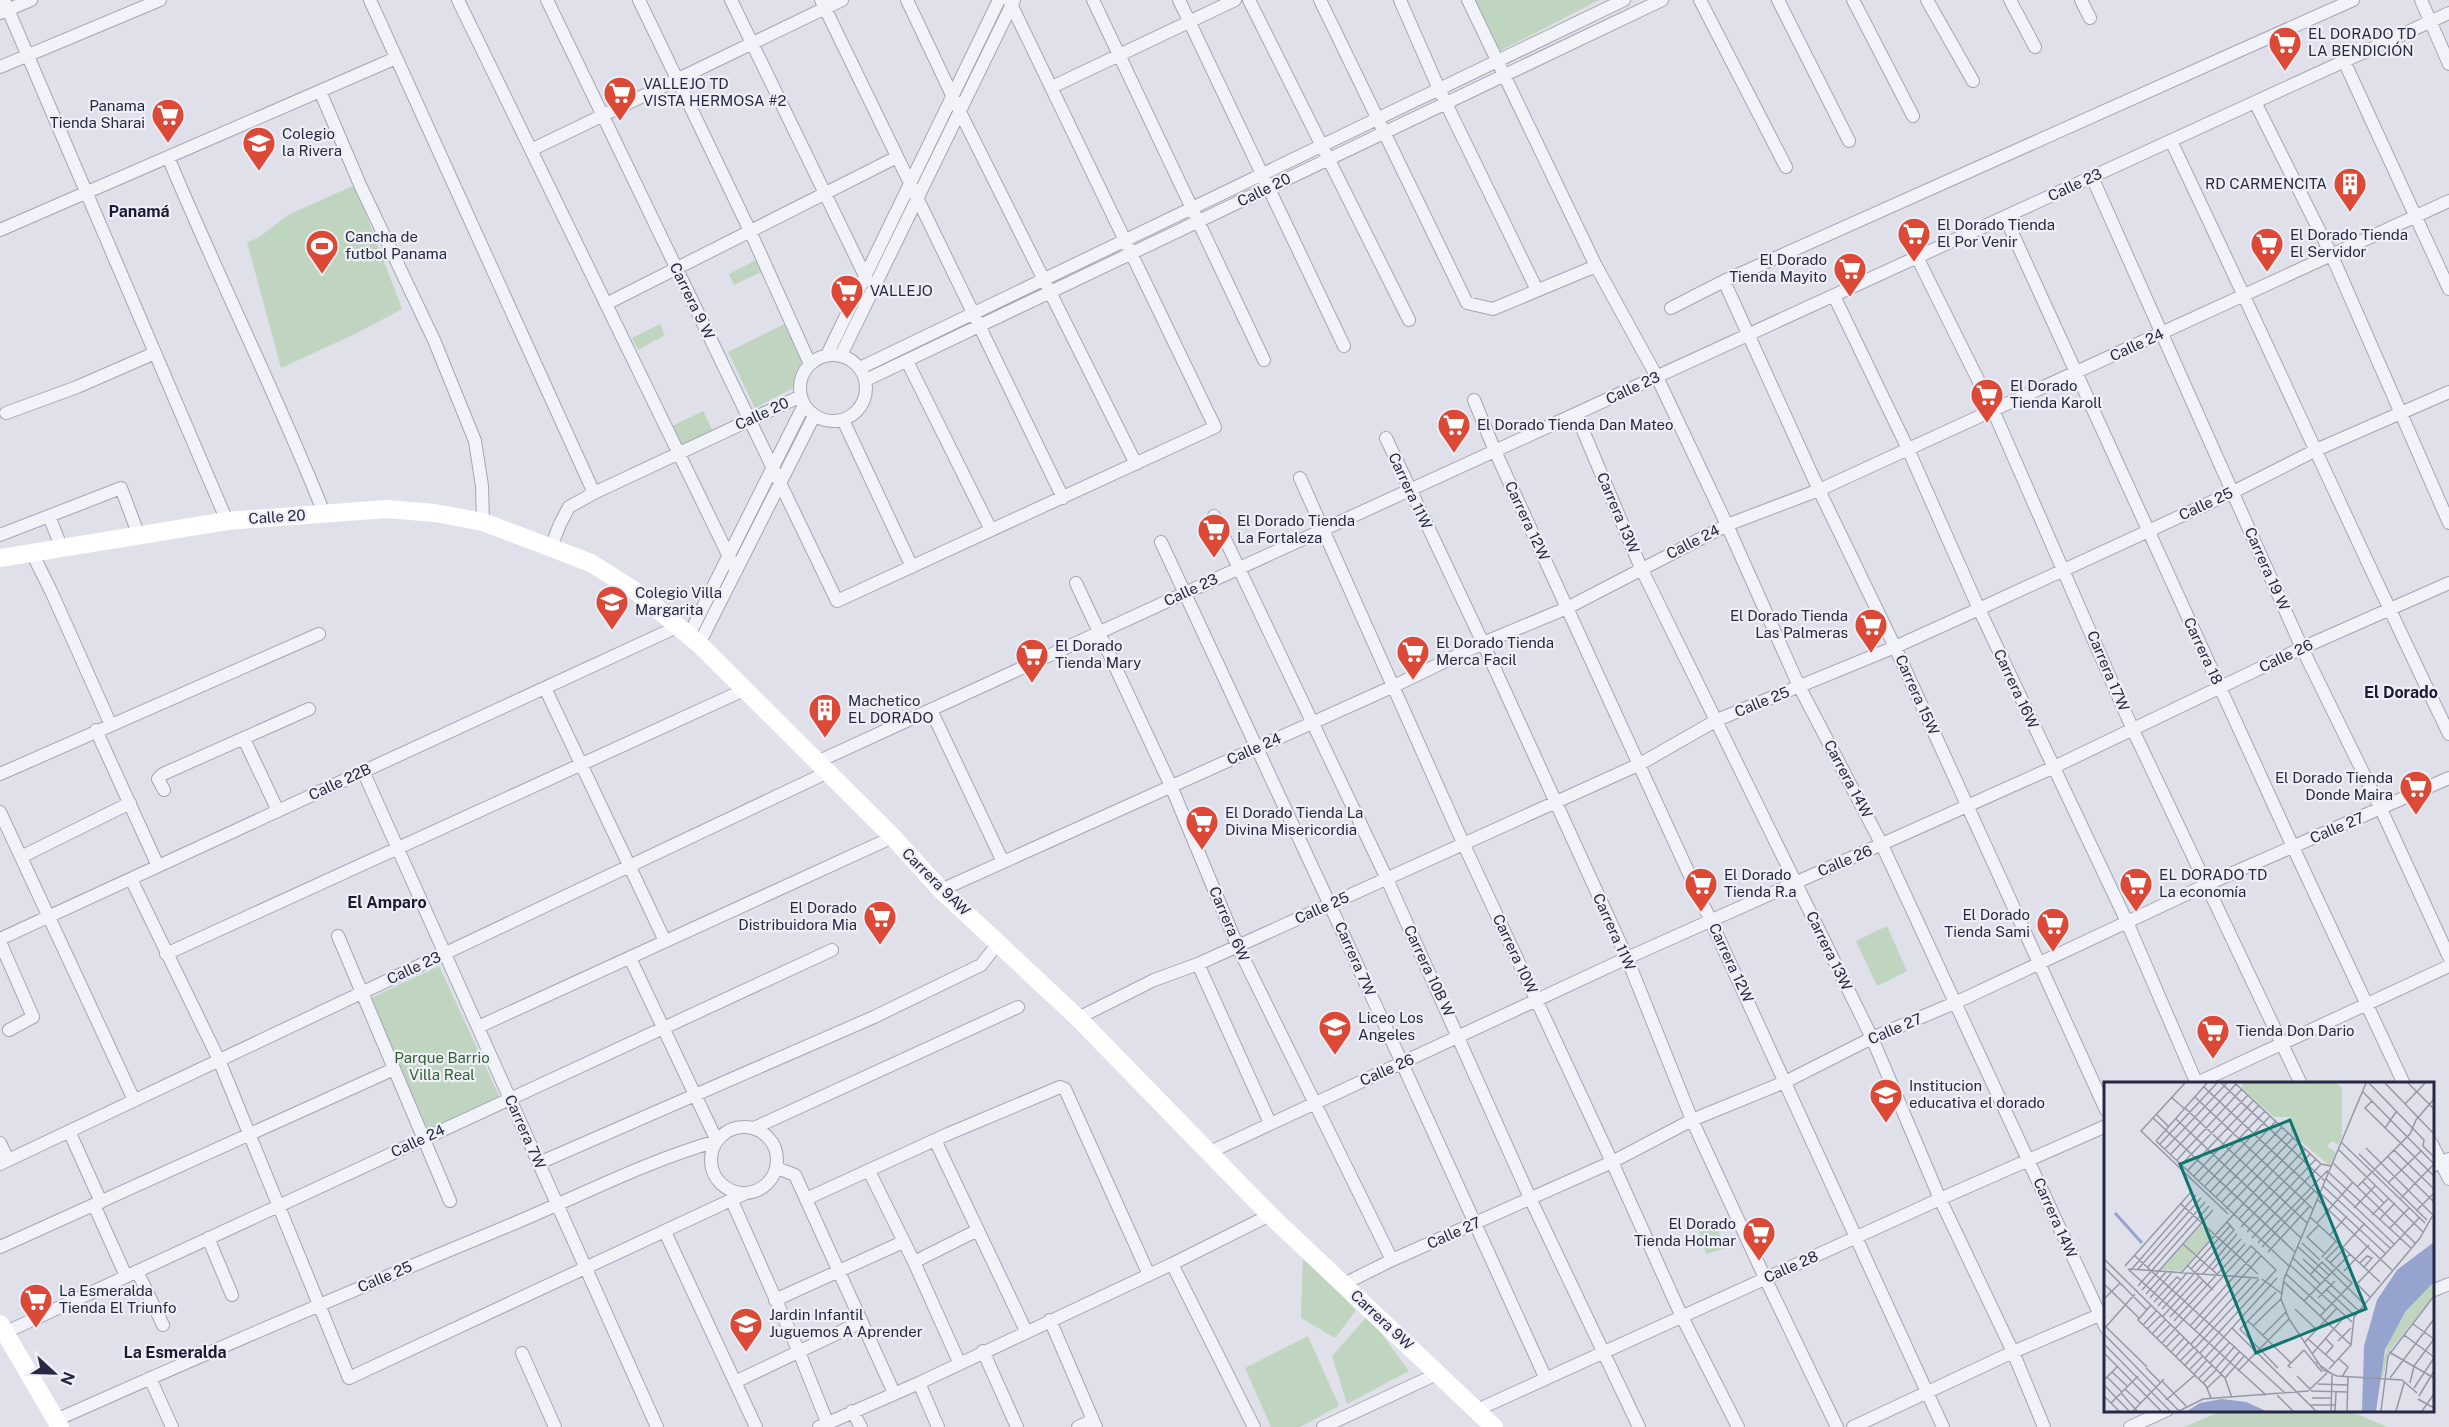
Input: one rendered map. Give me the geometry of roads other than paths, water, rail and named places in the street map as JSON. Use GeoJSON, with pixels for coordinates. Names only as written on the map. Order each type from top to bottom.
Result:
{"type":"FeatureCollection","features":[{"type":"Feature","properties":{"kind":"main road","name":"Calle 20"},"geometry":{"type":"LineString","coordinates":[[0,558],[227,520],[386,509],[435,513],[483,522],[591,564]]}},
{"type":"Feature","properties":{"kind":"main road","name":"Carrera 9AW"},"geometry":{"type":"LineString","coordinates":[[591,564],[637,592],[689,635],[893,837],[941,890],[1078,1018],[1269,1215]]}},
{"type":"Feature","properties":{"kind":"main road","name":"Carrera 9W"},"geometry":{"type":"LineString","coordinates":[[1269,1215],[1494,1427]]}},
{"type":"Feature","properties":{"kind":"main road"},"geometry":{"type":"LineString","coordinates":[[2,1329],[58,1424]]}},
{"type":"Feature","properties":{"kind":"street"},"geometry":{"type":"LineString","coordinates":[[31,0],[4,8],[27,56],[227,520]]}},
{"type":"Feature","properties":{"kind":"street"},"geometry":{"type":"LineString","coordinates":[[0,67],[160,0]]}},
{"type":"Feature","properties":{"kind":"street"},"geometry":{"type":"LineString","coordinates":[[370,0],[594,493]]}},
{"type":"Feature","properties":{"kind":"street"},"geometry":{"type":"LineString","coordinates":[[458,0],[736,571]]}},
{"type":"Feature","properties":{"kind":"street","name":"Carrera 9 W"},"geometry":{"type":"LineString","coordinates":[[547,0],[837,602],[912,567]]}},
{"type":"Feature","properties":{"kind":"street"},"geometry":{"type":"LineString","coordinates":[[639,0],[750,231],[810,364]]}},
{"type":"Feature","properties":{"kind":"street"},"geometry":{"type":"LineString","coordinates":[[731,0],[872,291]]}},
{"type":"Feature","properties":{"kind":"street"},"geometry":{"type":"LineString","coordinates":[[531,150],[752,43],[823,4],[842,0]]}},
{"type":"Feature","properties":{"kind":"street"},"geometry":{"type":"LineString","coordinates":[[907,0],[960,112],[1136,464]]}},
{"type":"Feature","properties":{"kind":"street"},"geometry":{"type":"LineString","coordinates":[[827,355],[999,0]]}},
{"type":"Feature","properties":{"kind":"street"},"geometry":{"type":"LineString","coordinates":[[1093,0],[1264,360]]}},
{"type":"Feature","properties":{"kind":"street"},"geometry":{"type":"LineString","coordinates":[[1179,0],[1344,346]]}},
{"type":"Feature","properties":{"kind":"street"},"geometry":{"type":"LineString","coordinates":[[1052,87],[1235,0]]}},
{"type":"Feature","properties":{"kind":"street"},"geometry":{"type":"LineString","coordinates":[[1249,0],[1409,320]]}},
{"type":"Feature","properties":{"kind":"street"},"geometry":{"type":"LineString","coordinates":[[1320,0],[1467,303],[1493,309],[1596,266]]}},
{"type":"Feature","properties":{"kind":"street"},"geometry":{"type":"LineString","coordinates":[[1400,0],[1439,89],[1537,290]]}},
{"type":"Feature","properties":{"kind":"street","name":"Carrera 14W"},"geometry":{"type":"LineString","coordinates":[[1468,0],[1596,266],[1657,377],[1800,686],[1882,845],[2102,1314]]}},
{"type":"Feature","properties":{"kind":"street"},"geometry":{"type":"LineString","coordinates":[[1624,0],[1632,14]]}},
{"type":"Feature","properties":{"kind":"street","name":"Calle 20"},"geometry":{"type":"LineString","coordinates":[[860,368],[1624,0]]}},
{"type":"Feature","properties":{"kind":"street","name":"Calle 20"},"geometry":{"type":"LineString","coordinates":[[866,380],[1662,0]]}},
{"type":"Feature","properties":{"kind":"street"},"geometry":{"type":"LineString","coordinates":[[1700,0],[1786,167]]}},
{"type":"Feature","properties":{"kind":"street"},"geometry":{"type":"LineString","coordinates":[[1778,0],[1848,141]]}},
{"type":"Feature","properties":{"kind":"street"},"geometry":{"type":"LineString","coordinates":[[1852,0],[1913,116]]}},
{"type":"Feature","properties":{"kind":"street"},"geometry":{"type":"LineString","coordinates":[[1928,0],[1973,81]]}},
{"type":"Feature","properties":{"kind":"street"},"geometry":{"type":"LineString","coordinates":[[2010,0],[2035,47]]}},
{"type":"Feature","properties":{"kind":"street"},"geometry":{"type":"LineString","coordinates":[[2081,0],[2090,18]]}},
{"type":"Feature","properties":{"kind":"street"},"geometry":{"type":"LineString","coordinates":[[1671,308],[1724,281],[2353,0]]}},
{"type":"Feature","properties":{"kind":"street"},"geometry":{"type":"LineString","coordinates":[[2421,0],[2449,64]]}},
{"type":"Feature","properties":{"kind":"street"},"geometry":{"type":"LineString","coordinates":[[843,420],[912,567],[1215,427],[1011,2]]}},
{"type":"Feature","properties":{"kind":"street"},"geometry":{"type":"LineString","coordinates":[[841,355],[1011,2]]}},
{"type":"Feature","properties":{"kind":"street"},"geometry":{"type":"LineString","coordinates":[[823,4],[1063,498]]}},
{"type":"Feature","properties":{"kind":"street","name":"Calle 23"},"geometry":{"type":"LineString","coordinates":[[4,1162],[628,867],[931,710],[2449,13]]}},
{"type":"Feature","properties":{"kind":"street"},"geometry":{"type":"LineString","coordinates":[[1569,27],[1575,41]]}},
{"type":"Feature","properties":{"kind":"street"},"geometry":{"type":"LineString","coordinates":[[0,230],[396,58]]}},
{"type":"Feature","properties":{"kind":"street"},"geometry":{"type":"LineString","coordinates":[[2344,61],[2449,289]]}},
{"type":"Feature","properties":{"kind":"street"},"geometry":{"type":"LineString","coordinates":[[320,91],[361,187],[434,340],[475,441],[482,486],[483,522]]}},
{"type":"Feature","properties":{"kind":"street"},"geometry":{"type":"LineString","coordinates":[[2255,102],[2332,256],[2449,523]]}},
{"type":"Feature","properties":{"kind":"street"},"geometry":{"type":"LineString","coordinates":[[2171,141],[2449,734]]}},
{"type":"Feature","properties":{"kind":"street"},"geometry":{"type":"LineString","coordinates":[[168,157],[205,245],[302,458],[324,513]]}},
{"type":"Feature","properties":{"kind":"street"},"geometry":{"type":"LineString","coordinates":[[606,304],[897,157]]}},
{"type":"Feature","properties":{"kind":"street","name":"Carrera 19 W"},"geometry":{"type":"LineString","coordinates":[[2092,177],[2302,648],[2381,809],[2449,957]]}},
{"type":"Feature","properties":{"kind":"street","name":"Calle 24"},"geometry":{"type":"LineString","coordinates":[[941,890],[1394,686],[1483,643],[1567,608],[1727,525],[1819,490],[2245,297],[2449,201]]}},
{"type":"Feature","properties":{"kind":"street","name":"Carrera 18"},"geometry":{"type":"LineString","coordinates":[[2005,217],[2147,531],[2404,1082]]}},
{"type":"Feature","properties":{"kind":"street","name":"Carrera 17W"},"geometry":{"type":"LineString","coordinates":[[1917,257],[1993,410],[2133,730],[2301,1082]]}},
{"type":"Feature","properties":{"kind":"street","name":"Carrera 15W"},"geometry":{"type":"LineString","coordinates":[[1724,281],[1819,490],[1895,647],[2104,1106]]}},
{"type":"Feature","properties":{"kind":"street","name":"Carrera 16W"},"geometry":{"type":"LineString","coordinates":[[1834,296],[1908,449],[2052,768],[2127,922],[2196,1082]]}},
{"type":"Feature","properties":{"kind":"street"},"geometry":{"type":"LineString","coordinates":[[6,413],[77,387],[155,353]]}},
{"type":"Feature","properties":{"kind":"street"},"geometry":{"type":"LineString","coordinates":[[827,355],[841,355],[852,360],[860,368],[866,380],[866,393],[862,405],[854,415],[843,420],[828,422],[814,416],[802,400],[800,383],[810,364],[827,355]]}},
{"type":"Feature","properties":{"kind":"street"},"geometry":{"type":"LineString","coordinates":[[907,361],[991,530]]}},
{"type":"Feature","properties":{"kind":"street","name":"Calle 25"},"geometry":{"type":"LineString","coordinates":[[1078,1018],[1154,980],[1238,946],[1640,764],[1717,720],[1895,647],[2233,492],[2316,450],[2449,392]]}},
{"type":"Feature","properties":{"kind":"street"},"geometry":{"type":"LineString","coordinates":[[689,635],[772,468],[802,400]]}},
{"type":"Feature","properties":{"kind":"street","name":"Calle 20"},"geometry":{"type":"LineString","coordinates":[[551,547],[570,507],[594,493],[749,420],[802,400]]}},
{"type":"Feature","properties":{"kind":"street","name":"Carrera 12W"},"geometry":{"type":"LineString","coordinates":[[1474,400],[1495,451],[1943,1427]]}},
{"type":"Feature","properties":{"kind":"street","name":"Carrera 13W"},"geometry":{"type":"LineString","coordinates":[[1576,414],[1641,568],[1872,1038],[1940,1198],[2013,1352],[2043,1427]]}},
{"type":"Feature","properties":{"kind":"street"},"geometry":{"type":"LineString","coordinates":[[689,635],[736,571],[814,416]]}},
{"type":"Feature","properties":{"kind":"street","name":"Carrera 11W"},"geometry":{"type":"LineString","coordinates":[[1386,438],[1483,643],[1627,958],[1692,1120],[1765,1278],[1838,1427]]}},
{"type":"Feature","properties":{"kind":"street","name":"Carrera 10W"},"geometry":{"type":"LineString","coordinates":[[1300,478],[1464,845],[1682,1317],[1738,1427]]}},
{"type":"Feature","properties":{"kind":"street"},"geometry":{"type":"LineString","coordinates":[[0,535],[122,488],[139,536]]}},
{"type":"Feature","properties":{"kind":"street"},"geometry":{"type":"LineString","coordinates":[[50,516],[62,549]]}},
{"type":"Feature","properties":{"kind":"street","name":"Carrera 10B W"},"geometry":{"type":"LineString","coordinates":[[1214,516],[1387,879],[1530,1198],[1639,1427]]}},
{"type":"Feature","properties":{"kind":"street","name":"Carrera 7W"},"geometry":{"type":"LineString","coordinates":[[1161,542],[1330,905],[1545,1377]]}},
{"type":"Feature","properties":{"kind":"street"},"geometry":{"type":"LineString","coordinates":[[32,553],[110,723]]}},
{"type":"Feature","properties":{"kind":"street","name":"Carrera 6W"},"geometry":{"type":"LineString","coordinates":[[1076,583],[1171,786],[1238,946],[1392,1260]]}},
{"type":"Feature","properties":{"kind":"street","name":"Calle 26"},"geometry":{"type":"LineString","coordinates":[[1208,1153],[1270,1122],[1402,1064],[1627,958],[1712,922],[2052,768],[2302,648],[2449,583]]}},
{"type":"Feature","properties":{"kind":"street"},"geometry":{"type":"LineString","coordinates":[[0,774],[110,723],[319,634]]}},
{"type":"Feature","properties":{"kind":"street","name":"Calle 22B"},"geometry":{"type":"LineString","coordinates":[[0,940],[545,688],[689,635]]}},
{"type":"Feature","properties":{"kind":"street"},"geometry":{"type":"LineString","coordinates":[[545,688],[665,941]]}},
{"type":"Feature","properties":{"kind":"street"},"geometry":{"type":"LineString","coordinates":[[166,954],[744,690]]}},
{"type":"Feature","properties":{"kind":"street"},"geometry":{"type":"LineString","coordinates":[[164,790],[158,779],[163,774],[309,709]]}},
{"type":"Feature","properties":{"kind":"street"},"geometry":{"type":"LineString","coordinates":[[931,710],[1003,862]]}},
{"type":"Feature","properties":{"kind":"street"},"geometry":{"type":"LineString","coordinates":[[96,730],[158,866]]}},
{"type":"Feature","properties":{"kind":"street"},"geometry":{"type":"LineString","coordinates":[[244,739],[278,811]]}},
{"type":"Feature","properties":{"kind":"street","name":"Carrera 7W"},"geometry":{"type":"LineString","coordinates":[[363,771],[657,1427]]}},
{"type":"Feature","properties":{"kind":"street","name":"Calle 27"},"geometry":{"type":"LineString","coordinates":[[1344,1284],[1392,1260],[1612,1162],[1692,1120],[1785,1082],[1872,1038],[1957,1002],[2208,884],[2449,778]]}},
{"type":"Feature","properties":{"kind":"street"},"geometry":{"type":"LineString","coordinates":[[21,857],[130,803]]}},
{"type":"Feature","properties":{"kind":"street"},"geometry":{"type":"LineString","coordinates":[[0,812],[3,825],[21,857],[134,1100]]}},
{"type":"Feature","properties":{"kind":"street"},"geometry":{"type":"LineString","coordinates":[[478,1027],[893,837]]}},
{"type":"Feature","properties":{"kind":"street"},"geometry":{"type":"LineString","coordinates":[[131,879],[219,1060],[349,1378],[744,1194],[759,1191],[771,1181],[777,1167],[778,1155],[773,1143],[765,1134],[744,1126],[724,1133],[717,1140],[711,1154],[712,1169],[718,1182],[730,1191],[744,1194]]}},
{"type":"Feature","properties":{"kind":"street"},"geometry":{"type":"LineString","coordinates":[[338,936],[450,1201]]}},
{"type":"Feature","properties":{"kind":"street"},"geometry":{"type":"LineString","coordinates":[[0,940],[33,1017],[9,1030]]}},
{"type":"Feature","properties":{"kind":"street"},"geometry":{"type":"LineString","coordinates":[[539,1163],[874,1017],[981,965],[999,942]]}},
{"type":"Feature","properties":{"kind":"street","name":"Calle 24"},"geometry":{"type":"LineString","coordinates":[[2,1329],[132,1274],[832,950]]}},
{"type":"Feature","properties":{"kind":"street"},"geometry":{"type":"LineString","coordinates":[[630,958],[717,1140]]}},
{"type":"Feature","properties":{"kind":"street"},"geometry":{"type":"LineString","coordinates":[[1197,964],[1270,1122]]}},
{"type":"Feature","properties":{"kind":"street"},"geometry":{"type":"LineString","coordinates":[[2198,1082],[2449,966]]}},
{"type":"Feature","properties":{"kind":"street"},"geometry":{"type":"LineString","coordinates":[[754,1128],[1018,1007]]}},
{"type":"Feature","properties":{"kind":"street"},"geometry":{"type":"LineString","coordinates":[[0,1247],[394,1069]]}},
{"type":"Feature","properties":{"kind":"street"},"geometry":{"type":"LineString","coordinates":[[806,1199],[1056,1087],[1065,1089],[1149,1275]]}},
{"type":"Feature","properties":{"kind":"street","name":"Calle 28"},"geometry":{"type":"LineString","coordinates":[[1477,1410],[1940,1198],[2104,1127]]}},
{"type":"Feature","properties":{"kind":"street"},"geometry":{"type":"LineString","coordinates":[[69,1131],[98,1203],[132,1274],[163,1325]]}},
{"type":"Feature","properties":{"kind":"street","name":"Calle 25"},"geometry":{"type":"LineString","coordinates":[[58,1424],[150,1378],[319,1304],[558,1205],[658,1160],[717,1140]]}},
{"type":"Feature","properties":{"kind":"street"},"geometry":{"type":"LineString","coordinates":[[935,1140],[1026,1331]]}},
{"type":"Feature","properties":{"kind":"street"},"geometry":{"type":"LineString","coordinates":[[0,1143],[4,1162]]}},
{"type":"Feature","properties":{"kind":"street"},"geometry":{"type":"LineString","coordinates":[[2434,1146],[2449,1179]]}},
{"type":"Feature","properties":{"kind":"street"},"geometry":{"type":"LineString","coordinates":[[777,1167],[795,1175],[894,1393]]}},
{"type":"Feature","properties":{"kind":"street"},"geometry":{"type":"LineString","coordinates":[[869,1171],[914,1262],[959,1362]]}},
{"type":"Feature","properties":{"kind":"street"},"geometry":{"type":"LineString","coordinates":[[732,1200],[799,1352],[823,1425],[852,1410],[919,1383],[959,1362],[1149,1275],[1269,1215]]}},
{"type":"Feature","properties":{"kind":"street"},"geometry":{"type":"LineString","coordinates":[[914,1262],[978,1230]]}},
{"type":"Feature","properties":{"kind":"street"},"geometry":{"type":"LineString","coordinates":[[665,1232],[756,1427]]}},
{"type":"Feature","properties":{"kind":"street"},"geometry":{"type":"LineString","coordinates":[[208,1238],[232,1294]]}},
{"type":"Feature","properties":{"kind":"street"},"geometry":{"type":"LineString","coordinates":[[775,1300],[903,1242]]}},
{"type":"Feature","properties":{"kind":"street"},"geometry":{"type":"LineString","coordinates":[[1172,1264],[1254,1427]]}},
{"type":"Feature","properties":{"kind":"street"},"geometry":{"type":"LineString","coordinates":[[2434,1291],[2449,1284]]}},
{"type":"Feature","properties":{"kind":"street"},"geometry":{"type":"LineString","coordinates":[[1853,1427],[2013,1352],[2102,1314]]}},
{"type":"Feature","properties":{"kind":"street"},"geometry":{"type":"LineString","coordinates":[[1050,1320],[1095,1423],[1077,1427]]}},
{"type":"Feature","properties":{"kind":"street"},"geometry":{"type":"LineString","coordinates":[[735,1382],[861,1322]]}},
{"type":"Feature","properties":{"kind":"street"},"geometry":{"type":"LineString","coordinates":[[983,1351],[1017,1427]]}},
{"type":"Feature","properties":{"kind":"street"},"geometry":{"type":"LineString","coordinates":[[522,1353],[555,1427]]}},
{"type":"Feature","properties":{"kind":"street"},"geometry":{"type":"LineString","coordinates":[[1323,1427],[1439,1373]]}},
{"type":"Feature","properties":{"kind":"street"},"geometry":{"type":"LineString","coordinates":[[150,1378],[172,1427]]}},
{"type":"Feature","properties":{"kind":"street"},"geometry":{"type":"LineString","coordinates":[[919,1383],[938,1427]]}},
{"type":"Feature","properties":{"kind":"street"},"geometry":{"type":"LineString","coordinates":[[852,1410],[861,1427]]}},
{"type":"Feature","properties":{"kind":"street"},"geometry":{"type":"LineString","coordinates":[[2130,1427],[2149,1414]]}},
{"type":"Feature","properties":{"kind":"place","name":"EL DORADO TD LA BENDICIÓN"},"geometry":{"type":"Point","coordinates":[2285,72]}},
{"type":"Feature","properties":{"kind":"place","name":"VALLEJO TD VISTA HERMOSA #2"},"geometry":{"type":"Point","coordinates":[620,122]}},
{"type":"Feature","properties":{"kind":"place","name":"Panama Tienda Sharai"},"geometry":{"type":"Point","coordinates":[168,144]}},
{"type":"Feature","properties":{"kind":"place","name":"Colegio la Rivera"},"geometry":{"type":"Point","coordinates":[259,172]}},
{"type":"Feature","properties":{"kind":"place","name":"RD CARMENCITA"},"geometry":{"type":"Point","coordinates":[2350,213]}},
{"type":"Feature","properties":{"kind":"place","name":"El Dorado Tienda El Por Venir"},"geometry":{"type":"Point","coordinates":[1914,263]}},
{"type":"Feature","properties":{"kind":"place","name":"El Dorado Tienda El Servidor"},"geometry":{"type":"Point","coordinates":[2267,273]}},
{"type":"Feature","properties":{"kind":"place","name":"Cancha de futbol Panama"},"geometry":{"type":"Point","coordinates":[322,275]}},
{"type":"Feature","properties":{"kind":"place","name":"El Dorado Tienda Mayito"},"geometry":{"type":"Point","coordinates":[1850,298]}},
{"type":"Feature","properties":{"kind":"place","name":"VALLEJO"},"geometry":{"type":"Point","coordinates":[847,320]}},
{"type":"Feature","properties":{"kind":"place","name":"El Dorado Tienda Karoll"},"geometry":{"type":"Point","coordinates":[1987,424]}},
{"type":"Feature","properties":{"kind":"place","name":"El Dorado Tienda Dan Mateo"},"geometry":{"type":"Point","coordinates":[1454,454]}},
{"type":"Feature","properties":{"kind":"place","name":"El Dorado Tienda La Fortaleza"},"geometry":{"type":"Point","coordinates":[1214,559]}},
{"type":"Feature","properties":{"kind":"place","name":"Colegio Villa Margarita"},"geometry":{"type":"Point","coordinates":[612,631]}},
{"type":"Feature","properties":{"kind":"place","name":"El Dorado Tienda Las Palmeras"},"geometry":{"type":"Point","coordinates":[1871,654]}},
{"type":"Feature","properties":{"kind":"place","name":"El Dorado Tienda Merca Facil"},"geometry":{"type":"Point","coordinates":[1413,681]}},
{"type":"Feature","properties":{"kind":"place","name":"El Dorado Tienda Mary"},"geometry":{"type":"Point","coordinates":[1032,684]}},
{"type":"Feature","properties":{"kind":"place","name":"Machetico EL DORADO"},"geometry":{"type":"Point","coordinates":[825,739]}},
{"type":"Feature","properties":{"kind":"place","name":"El Dorado Tienda Donde Maira"},"geometry":{"type":"Point","coordinates":[2416,816]}},
{"type":"Feature","properties":{"kind":"place","name":"El Dorado Tienda La Divina Misericordia"},"geometry":{"type":"Point","coordinates":[1202,851]}},
{"type":"Feature","properties":{"kind":"place","name":"El Dorado Tienda R.a"},"geometry":{"type":"Point","coordinates":[1701,913]}},
{"type":"Feature","properties":{"kind":"place","name":"EL DORADO TD La economía"},"geometry":{"type":"Point","coordinates":[2136,913]}},
{"type":"Feature","properties":{"kind":"place","name":"El Dorado Distribuidora Mia"},"geometry":{"type":"Point","coordinates":[880,946]}},
{"type":"Feature","properties":{"kind":"place","name":"El Dorado Tienda Sami"},"geometry":{"type":"Point","coordinates":[2053,953]}},
{"type":"Feature","properties":{"kind":"place","name":"Liceo Los Angeles"},"geometry":{"type":"Point","coordinates":[1335,1056]}},
{"type":"Feature","properties":{"kind":"place","name":"Tienda Don Dario"},"geometry":{"type":"Point","coordinates":[2213,1060]}},
{"type":"Feature","properties":{"kind":"place","name":"Institucion educativa el dorado"},"geometry":{"type":"Point","coordinates":[1886,1124]}},
{"type":"Feature","properties":{"kind":"place","name":"El Dorado Tienda Holmar"},"geometry":{"type":"Point","coordinates":[1759,1262]}},
{"type":"Feature","properties":{"kind":"place","name":"La Esmeralda Tienda El Triunfo"},"geometry":{"type":"Point","coordinates":[36,1329]}},
{"type":"Feature","properties":{"kind":"place","name":"Jardin Infantil Juguemos A Aprender"},"geometry":{"type":"Point","coordinates":[746,1353]}},
{"type":"Feature","properties":{"kind":"district","name":"Panamá"},"geometry":{"type":"Point","coordinates":[139,211]}},
{"type":"Feature","properties":{"kind":"district","name":"El Dorado"},"geometry":{"type":"Point","coordinates":[2401,692]}},
{"type":"Feature","properties":{"kind":"district","name":"El Amparo"},"geometry":{"type":"Point","coordinates":[387,902]}},
{"type":"Feature","properties":{"kind":"district","name":"La Esmeralda"},"geometry":{"type":"Point","coordinates":[175,1352]}},
{"type":"Feature","properties":{"kind":"park label","name":"Parque Barrio Villa Real"},"geometry":{"type":"Point","coordinates":[442,1066]}}]}
